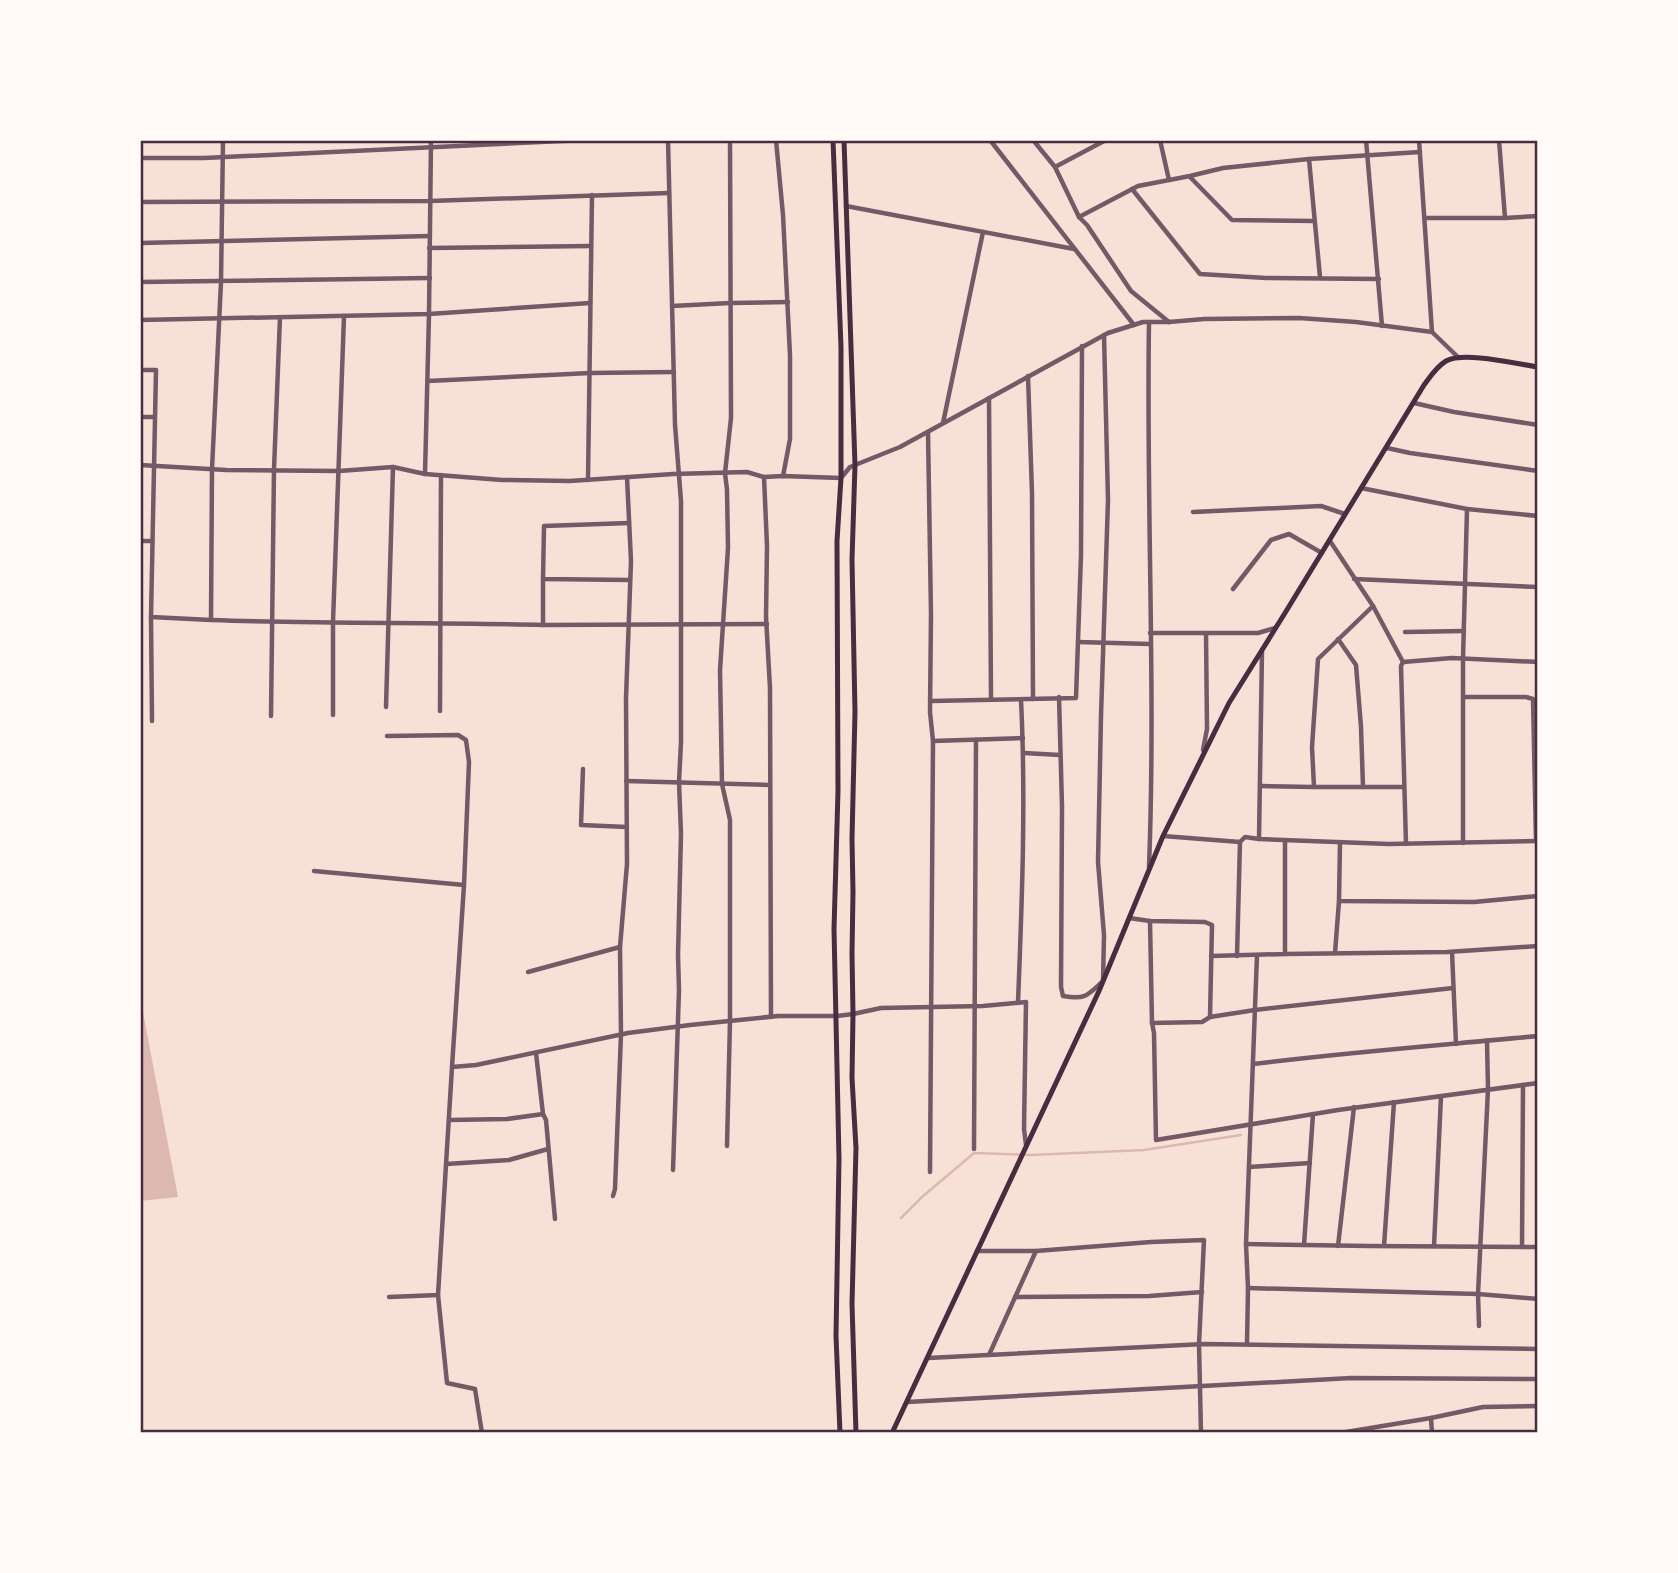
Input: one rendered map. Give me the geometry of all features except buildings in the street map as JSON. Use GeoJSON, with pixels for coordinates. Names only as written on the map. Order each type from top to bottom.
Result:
{"type":"FeatureCollection","features":[{"type":"Feature","properties":{"kind":"main road"},"geometry":{"type":"LineString","coordinates":[[833,140],[841,347],[841,478],[837,576],[838,791],[834,929],[839,1159],[836,1336],[840,1433]]}},
{"type":"Feature","properties":{"kind":"main road"},"geometry":{"type":"LineString","coordinates":[[844,140],[855,466],[852,560],[855,712],[852,1078],[856,1148],[852,1304],[856,1433]]}},
{"type":"Feature","properties":{"kind":"main road"},"geometry":{"type":"LineString","coordinates":[[892,1433],[1103,981],[1163,836],[1228,703],[1436,369],[1447,360],[1459,358],[1479,358],[1538,367]]}},
{"type":"Feature","properties":{"kind":"street"},"geometry":{"type":"LineString","coordinates":[[211,620],[212,469],[221,282],[223,140]]}},
{"type":"Feature","properties":{"kind":"street"},"geometry":{"type":"LineString","coordinates":[[425,474],[431,140]]}},
{"type":"Feature","properties":{"kind":"street"},"geometry":{"type":"LineString","coordinates":[[140,158],[223,157],[431,147],[480,142],[584,140]]}},
{"type":"Feature","properties":{"kind":"street"},"geometry":{"type":"LineString","coordinates":[[668,140],[677,474],[681,501],[681,834],[673,1170]]}},
{"type":"Feature","properties":{"kind":"street"},"geometry":{"type":"LineString","coordinates":[[727,1146],[730,820],[722,784],[720,670],[728,548],[725,473],[731,418],[730,140]]}},
{"type":"Feature","properties":{"kind":"street"},"geometry":{"type":"LineString","coordinates":[[776,140],[788,302],[790,439],[783,476]]}},
{"type":"Feature","properties":{"kind":"street"},"geometry":{"type":"LineString","coordinates":[[989,140],[1134,325]]}},
{"type":"Feature","properties":{"kind":"street"},"geometry":{"type":"LineString","coordinates":[[1033,140],[1055,167],[1079,217],[1131,291],[1169,322]]}},
{"type":"Feature","properties":{"kind":"street"},"geometry":{"type":"LineString","coordinates":[[1055,167],[1104,140]]}},
{"type":"Feature","properties":{"kind":"street"},"geometry":{"type":"LineString","coordinates":[[1160,140],[1169,180]]}},
{"type":"Feature","properties":{"kind":"street"},"geometry":{"type":"LineString","coordinates":[[1366,140],[1382,326]]}},
{"type":"Feature","properties":{"kind":"street"},"geometry":{"type":"LineString","coordinates":[[1419,140],[1432,332]]}},
{"type":"Feature","properties":{"kind":"street"},"geometry":{"type":"LineString","coordinates":[[1499,140],[1505,218]]}},
{"type":"Feature","properties":{"kind":"street"},"geometry":{"type":"LineString","coordinates":[[1079,217],[1138,186],[1223,168],[1420,152]]}},
{"type":"Feature","properties":{"kind":"street"},"geometry":{"type":"LineString","coordinates":[[1309,159],[1320,277]]}},
{"type":"Feature","properties":{"kind":"street"},"geometry":{"type":"LineString","coordinates":[[1190,176],[1232,219],[1314,221]]}},
{"type":"Feature","properties":{"kind":"street"},"geometry":{"type":"LineString","coordinates":[[1132,189],[1200,274],[1266,278],[1378,279]]}},
{"type":"Feature","properties":{"kind":"street"},"geometry":{"type":"LineString","coordinates":[[140,202],[430,201],[669,192]]}},
{"type":"Feature","properties":{"kind":"street"},"geometry":{"type":"LineString","coordinates":[[588,480],[592,195]]}},
{"type":"Feature","properties":{"kind":"street"},"geometry":{"type":"LineString","coordinates":[[846,206],[1074,249]]}},
{"type":"Feature","properties":{"kind":"street"},"geometry":{"type":"LineString","coordinates":[[1426,218],[1538,216]]}},
{"type":"Feature","properties":{"kind":"street"},"geometry":{"type":"LineString","coordinates":[[943,423],[982,232]]}},
{"type":"Feature","properties":{"kind":"street"},"geometry":{"type":"LineString","coordinates":[[140,243],[430,236]]}},
{"type":"Feature","properties":{"kind":"street"},"geometry":{"type":"LineString","coordinates":[[429,248],[591,246]]}},
{"type":"Feature","properties":{"kind":"street"},"geometry":{"type":"LineString","coordinates":[[140,282],[429,278]]}},
{"type":"Feature","properties":{"kind":"street"},"geometry":{"type":"LineString","coordinates":[[672,306],[788,302]]}},
{"type":"Feature","properties":{"kind":"street"},"geometry":{"type":"LineString","coordinates":[[140,320],[429,314],[590,303]]}},
{"type":"Feature","properties":{"kind":"street"},"geometry":{"type":"LineString","coordinates":[[333,715],[333,622],[344,316]]}},
{"type":"Feature","properties":{"kind":"street"},"geometry":{"type":"LineString","coordinates":[[271,716],[274,469],[280,317]]}},
{"type":"Feature","properties":{"kind":"street"},"geometry":{"type":"LineString","coordinates":[[140,465],[339,471],[393,467],[425,474],[502,480],[588,480],[747,472],[764,477],[841,478],[850,467],[900,447],[1082,346],[1104,335],[1149,322],[1299,318],[1382,326],[1432,332],[1459,358]]}},
{"type":"Feature","properties":{"kind":"street"},"geometry":{"type":"LineString","coordinates":[[1149,322],[1152,765],[1149,872]]}},
{"type":"Feature","properties":{"kind":"street"},"geometry":{"type":"LineString","coordinates":[[1059,697],[1061,987],[1063,996],[1086,998],[1103,981],[1104,935],[1098,862],[1108,500],[1104,335]]}},
{"type":"Feature","properties":{"kind":"street"},"geometry":{"type":"LineString","coordinates":[[931,701],[1076,698],[1081,555],[1082,346]]}},
{"type":"Feature","properties":{"kind":"street"},"geometry":{"type":"LineString","coordinates":[[140,370],[156,370],[151,617],[152,721]]}},
{"type":"Feature","properties":{"kind":"street"},"geometry":{"type":"LineString","coordinates":[[428,381],[674,372]]}},
{"type":"Feature","properties":{"kind":"street"},"geometry":{"type":"LineString","coordinates":[[1028,376],[1032,493],[1032,699]]}},
{"type":"Feature","properties":{"kind":"street"},"geometry":{"type":"LineString","coordinates":[[989,398],[991,699]]}},
{"type":"Feature","properties":{"kind":"street"},"geometry":{"type":"LineString","coordinates":[[1413,402],[1454,412],[1538,425]]}},
{"type":"Feature","properties":{"kind":"street"},"geometry":{"type":"LineString","coordinates":[[140,417],[154,417]]}},
{"type":"Feature","properties":{"kind":"street"},"geometry":{"type":"LineString","coordinates":[[928,432],[933,741],[930,1172]]}},
{"type":"Feature","properties":{"kind":"street"},"geometry":{"type":"LineString","coordinates":[[1387,448],[1538,471]]}},
{"type":"Feature","properties":{"kind":"street"},"geometry":{"type":"LineString","coordinates":[[386,707],[393,467]]}},
{"type":"Feature","properties":{"kind":"street"},"geometry":{"type":"LineString","coordinates":[[440,710],[441,475]]}},
{"type":"Feature","properties":{"kind":"street"},"geometry":{"type":"LineString","coordinates":[[613,1196],[621,1034],[620,947],[627,864],[628,624],[631,561],[627,477]]}},
{"type":"Feature","properties":{"kind":"street"},"geometry":{"type":"LineString","coordinates":[[764,477],[766,624],[770,688],[771,1017]]}},
{"type":"Feature","properties":{"kind":"street"},"geometry":{"type":"LineString","coordinates":[[1361,488],[1466,509],[1538,516]]}},
{"type":"Feature","properties":{"kind":"street"},"geometry":{"type":"LineString","coordinates":[[1193,512],[1321,506],[1345,514]]}},
{"type":"Feature","properties":{"kind":"street"},"geometry":{"type":"LineString","coordinates":[[1463,843],[1466,509]]}},
{"type":"Feature","properties":{"kind":"street"},"geometry":{"type":"LineString","coordinates":[[543,625],[544,526],[629,523]]}},
{"type":"Feature","properties":{"kind":"street"},"geometry":{"type":"LineString","coordinates":[[1233,589],[1271,540],[1289,534],[1322,553]]}},
{"type":"Feature","properties":{"kind":"street"},"geometry":{"type":"LineString","coordinates":[[140,541],[152,541]]}},
{"type":"Feature","properties":{"kind":"street"},"geometry":{"type":"LineString","coordinates":[[1330,541],[1373,606],[1403,662],[1406,844]]}},
{"type":"Feature","properties":{"kind":"street"},"geometry":{"type":"LineString","coordinates":[[543,579],[630,580]]}},
{"type":"Feature","properties":{"kind":"street"},"geometry":{"type":"LineString","coordinates":[[1354,579],[1538,587]]}},
{"type":"Feature","properties":{"kind":"street"},"geometry":{"type":"LineString","coordinates":[[1314,787],[1312,747],[1318,659],[1373,606]]}},
{"type":"Feature","properties":{"kind":"street"},"geometry":{"type":"LineString","coordinates":[[151,617],[273,622],[766,624]]}},
{"type":"Feature","properties":{"kind":"street"},"geometry":{"type":"LineString","coordinates":[[1150,633],[1258,633],[1276,628]]}},
{"type":"Feature","properties":{"kind":"street"},"geometry":{"type":"LineString","coordinates":[[1405,632],[1464,631]]}},
{"type":"Feature","properties":{"kind":"street"},"geometry":{"type":"LineString","coordinates":[[1202,760],[1207,729],[1206,632]]}},
{"type":"Feature","properties":{"kind":"street"},"geometry":{"type":"LineString","coordinates":[[1339,639],[1356,665],[1363,787]]}},
{"type":"Feature","properties":{"kind":"street"},"geometry":{"type":"LineString","coordinates":[[1078,642],[1150,644]]}},
{"type":"Feature","properties":{"kind":"street"},"geometry":{"type":"LineString","coordinates":[[1259,839],[1262,650]]}},
{"type":"Feature","properties":{"kind":"street"},"geometry":{"type":"LineString","coordinates":[[1403,662],[1463,659],[1538,662]]}},
{"type":"Feature","properties":{"kind":"street"},"geometry":{"type":"LineString","coordinates":[[1237,956],[1240,842],[1244,838],[1406,844],[1537,841],[1533,699],[1463,697]]}},
{"type":"Feature","properties":{"kind":"street"},"geometry":{"type":"LineString","coordinates":[[1018,1003],[1024,753],[1021,700]]}},
{"type":"Feature","properties":{"kind":"street"},"geometry":{"type":"LineString","coordinates":[[387,736],[458,735],[466,740],[469,762],[464,885],[438,1295],[447,1383],[475,1389],[482,1433]]}},
{"type":"Feature","properties":{"kind":"street"},"geometry":{"type":"LineString","coordinates":[[933,741],[1023,738]]}},
{"type":"Feature","properties":{"kind":"street"},"geometry":{"type":"LineString","coordinates":[[974,1149],[976,740]]}},
{"type":"Feature","properties":{"kind":"street"},"geometry":{"type":"LineString","coordinates":[[1024,753],[1060,754]]}},
{"type":"Feature","properties":{"kind":"street"},"geometry":{"type":"LineString","coordinates":[[583,769],[581,825],[627,827]]}},
{"type":"Feature","properties":{"kind":"street"},"geometry":{"type":"LineString","coordinates":[[626,781],[770,785]]}},
{"type":"Feature","properties":{"kind":"street"},"geometry":{"type":"LineString","coordinates":[[1260,786],[1404,787]]}},
{"type":"Feature","properties":{"kind":"street"},"geometry":{"type":"LineString","coordinates":[[1163,836],[1240,842]]}},
{"type":"Feature","properties":{"kind":"street"},"geometry":{"type":"LineString","coordinates":[[1285,840],[1285,954]]}},
{"type":"Feature","properties":{"kind":"street"},"geometry":{"type":"LineString","coordinates":[[1335,953],[1340,842]]}},
{"type":"Feature","properties":{"kind":"street"},"geometry":{"type":"LineString","coordinates":[[314,871],[464,885]]}},
{"type":"Feature","properties":{"kind":"street"},"geometry":{"type":"LineString","coordinates":[[1339,901],[1474,902],[1538,896]]}},
{"type":"Feature","properties":{"kind":"street"},"geometry":{"type":"LineString","coordinates":[[1129,918],[1205,922],[1212,925],[1210,1017]]}},
{"type":"Feature","properties":{"kind":"street"},"geometry":{"type":"LineString","coordinates":[[1150,921],[1156,1140],[1354,1107],[1538,1083]]}},
{"type":"Feature","properties":{"kind":"street"},"geometry":{"type":"LineString","coordinates":[[1211,956],[1452,952],[1538,946]]}},
{"type":"Feature","properties":{"kind":"street"},"geometry":{"type":"LineString","coordinates":[[528,972],[620,947]]}},
{"type":"Feature","properties":{"kind":"street"},"geometry":{"type":"LineString","coordinates":[[1452,952],[1456,1044]]}},
{"type":"Feature","properties":{"kind":"street"},"geometry":{"type":"LineString","coordinates":[[1247,1345],[1246,1244],[1256,955]]}},
{"type":"Feature","properties":{"kind":"street"},"geometry":{"type":"LineString","coordinates":[[1152,1023],[1202,1022],[1210,1017],[1255,1010],[1453,988]]}},
{"type":"Feature","properties":{"kind":"street"},"geometry":{"type":"LineString","coordinates":[[452,1067],[476,1065],[621,1034],[678,1026],[771,1017],[836,1016],[881,1008],[1026,1002],[1025,1148]]}},
{"type":"Feature","properties":{"kind":"street"},"geometry":{"type":"LineString","coordinates":[[1253,1064],[1332,1054],[1538,1036]]}},
{"type":"Feature","properties":{"kind":"street"},"geometry":{"type":"LineString","coordinates":[[1479,1326],[1478,1294],[1488,1089],[1487,1041]]}},
{"type":"Feature","properties":{"kind":"street"},"geometry":{"type":"LineString","coordinates":[[536,1053],[546,1120],[555,1219]]}},
{"type":"Feature","properties":{"kind":"street"},"geometry":{"type":"LineString","coordinates":[[1522,1247],[1523,1084]]}},
{"type":"Feature","properties":{"kind":"street"},"geometry":{"type":"LineString","coordinates":[[1434,1246],[1441,1096]]}},
{"type":"Feature","properties":{"kind":"street"},"geometry":{"type":"LineString","coordinates":[[1384,1246],[1395,1102]]}},
{"type":"Feature","properties":{"kind":"street"},"geometry":{"type":"LineString","coordinates":[[1338,1246],[1354,1107]]}},
{"type":"Feature","properties":{"kind":"street"},"geometry":{"type":"LineString","coordinates":[[449,1119],[507,1119],[543,1114]]}},
{"type":"Feature","properties":{"kind":"street"},"geometry":{"type":"LineString","coordinates":[[1304,1245],[1313,1114]]}},
{"type":"Feature","properties":{"kind":"street"},"geometry":{"type":"LineString","coordinates":[[446,1164],[509,1160],[548,1149]]}},
{"type":"Feature","properties":{"kind":"street"},"geometry":{"type":"LineString","coordinates":[[1249,1167],[1310,1163]]}},
{"type":"Feature","properties":{"kind":"street"},"geometry":{"type":"LineString","coordinates":[[976,1251],[1036,1251],[1204,1240],[1199,1344],[1201,1433]]}},
{"type":"Feature","properties":{"kind":"street"},"geometry":{"type":"LineString","coordinates":[[1246,1244],[1538,1247]]}},
{"type":"Feature","properties":{"kind":"street"},"geometry":{"type":"LineString","coordinates":[[989,1355],[1036,1251]]}},
{"type":"Feature","properties":{"kind":"street"},"geometry":{"type":"LineString","coordinates":[[1248,1288],[1478,1294],[1538,1299]]}},
{"type":"Feature","properties":{"kind":"street"},"geometry":{"type":"LineString","coordinates":[[1015,1297],[1149,1296],[1202,1292]]}},
{"type":"Feature","properties":{"kind":"street"},"geometry":{"type":"LineString","coordinates":[[389,1297],[438,1295]]}},
{"type":"Feature","properties":{"kind":"street"},"geometry":{"type":"LineString","coordinates":[[928,1358],[1199,1344],[1538,1349]]}},
{"type":"Feature","properties":{"kind":"street"},"geometry":{"type":"LineString","coordinates":[[906,1402],[1351,1378],[1538,1379]]}},
{"type":"Feature","properties":{"kind":"street"},"geometry":{"type":"LineString","coordinates":[[1340,1433],[1483,1407],[1538,1406]]}},
{"type":"Feature","properties":{"kind":"street"},"geometry":{"type":"LineString","coordinates":[[1431,1418],[1432,1433]]}},
{"type":"Feature","properties":{"kind":"shaded area"},"geometry":{"type":"Polygon","coordinates":[[[140,996],[178,1197],[140,1201],[140,996]]]}},
{"type":"Feature","properties":{"kind":"waterway"},"geometry":{"type":"LineString","coordinates":[[901,1218],[974,1153],[1031,1155],[1144,1150],[1241,1135]]}}]}
